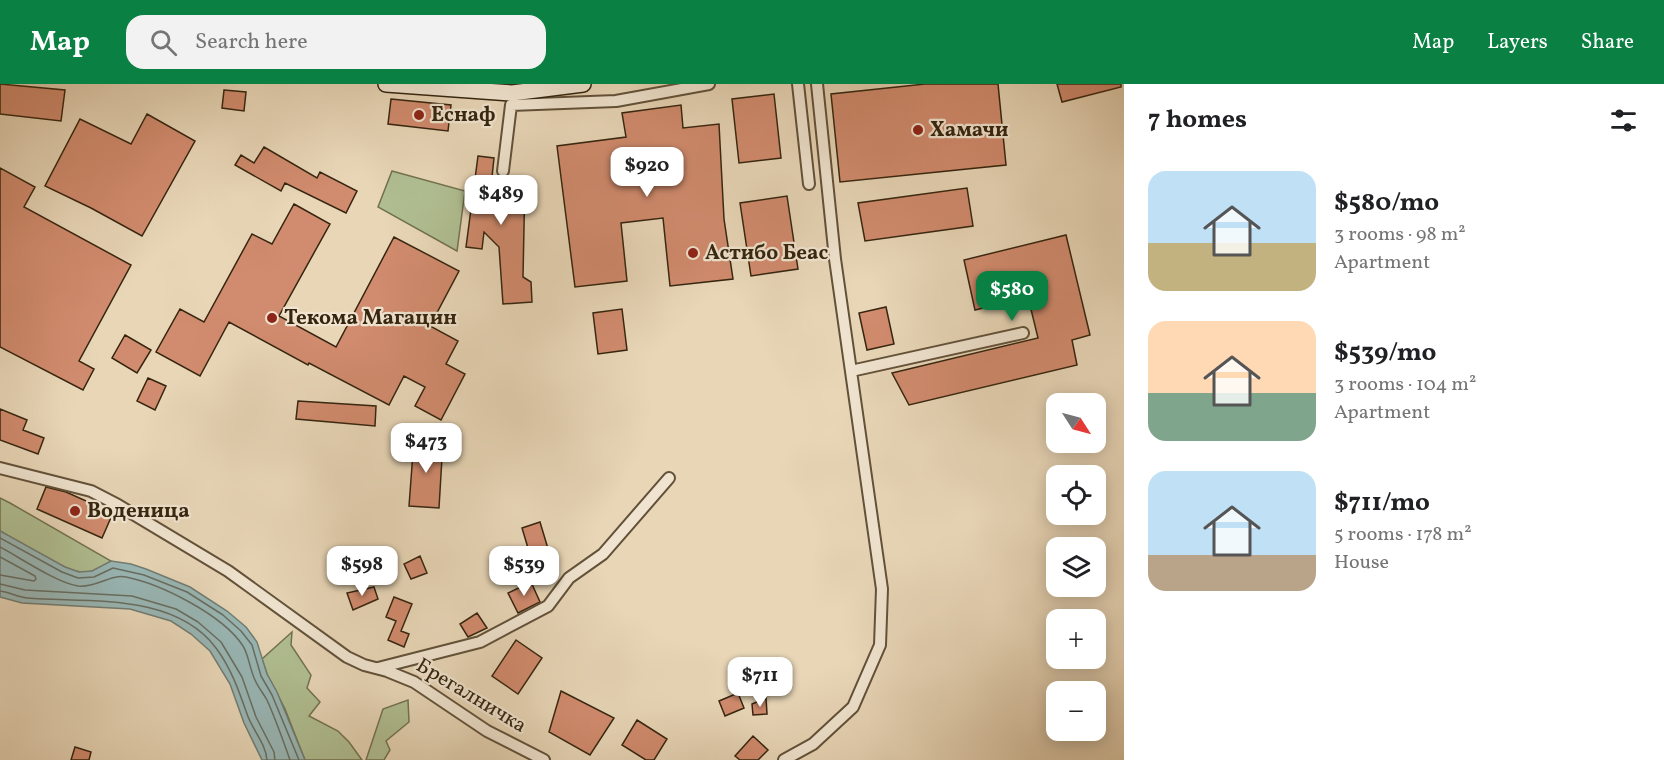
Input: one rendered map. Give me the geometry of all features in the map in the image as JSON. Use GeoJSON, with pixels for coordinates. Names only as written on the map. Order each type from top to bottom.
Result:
{"type":"FeatureCollection","features":[{"type":"Feature","properties":{"kind":"main road"},"geometry":{"type":"LineString","coordinates":[[386,84],[512,93],[583,84]]}},
{"type":"Feature","properties":{"kind":"street"},"geometry":{"type":"LineString","coordinates":[[503,171],[511,105],[616,101],[709,84]]}},
{"type":"Feature","properties":{"kind":"street"},"geometry":{"type":"LineString","coordinates":[[798,84],[809,184]]}},
{"type":"Feature","properties":{"kind":"street"},"geometry":{"type":"LineString","coordinates":[[784,760],[813,744],[853,707],[880,645],[882,588],[834,248],[818,84]]}},
{"type":"Feature","properties":{"kind":"street"},"geometry":{"type":"LineString","coordinates":[[851,371],[1023,333]]}},
{"type":"Feature","properties":{"kind":"street","name":"Брегалничка"},"geometry":{"type":"LineString","coordinates":[[0,468],[91,491],[111,501],[228,571],[331,648],[355,661],[414,682],[487,731],[544,760]]}},
{"type":"Feature","properties":{"kind":"street"},"geometry":{"type":"LineString","coordinates":[[375,669],[480,642],[548,606],[569,578],[603,554],[669,478]]}},
{"type":"Feature","properties":{"kind":"green space"},"geometry":{"type":"Polygon","coordinates":[[[392,171],[465,191],[457,251],[378,207],[392,171]]]}},
{"type":"Feature","properties":{"kind":"green space"},"geometry":{"type":"Polygon","coordinates":[[[0,498],[111,561],[97,570],[81,572],[64,567],[40,555],[0,531],[0,498]]]}},
{"type":"Feature","properties":{"kind":"green space"},"geometry":{"type":"Polygon","coordinates":[[[292,632],[291,645],[311,675],[307,688],[320,702],[309,716],[338,731],[362,760],[305,760],[262,659],[292,632]]]}},
{"type":"Feature","properties":{"kind":"green space"},"geometry":{"type":"Polygon","coordinates":[[[408,700],[409,722],[386,741],[390,750],[384,760],[366,760],[383,709],[408,700]]]}},
{"type":"Feature","properties":{"kind":"water"},"geometry":{"type":"Polygon","coordinates":[[[0,531],[65,567],[79,572],[92,571],[111,561],[146,569],[190,587],[227,611],[246,627],[257,642],[267,674],[277,692],[305,760],[262,760],[244,723],[230,684],[210,651],[191,634],[171,621],[130,609],[22,603],[0,597],[0,531]]]}},
{"type":"Feature","properties":{"kind":"building"},"geometry":{"type":"Polygon","coordinates":[[[0,84],[65,90],[61,121],[0,114],[0,84]]]}},
{"type":"Feature","properties":{"kind":"building","name":"Хамачи"},"geometry":{"type":"Polygon","coordinates":[[[925,84],[998,84],[1006,165],[840,182],[831,94],[925,84]]]}},
{"type":"Feature","properties":{"kind":"building"},"geometry":{"type":"Polygon","coordinates":[[[1057,84],[1121,84],[1121,87],[1062,102],[1057,84]]]}},
{"type":"Feature","properties":{"kind":"building"},"geometry":{"type":"Polygon","coordinates":[[[224,90],[246,92],[244,111],[222,108],[224,90]]]}},
{"type":"Feature","properties":{"kind":"building"},"geometry":{"type":"Polygon","coordinates":[[[774,94],[781,158],[739,163],[732,99],[774,94]]]}},
{"type":"Feature","properties":{"kind":"building","name":"Еснаф"},"geometry":{"type":"Polygon","coordinates":[[[391,99],[451,105],[448,131],[388,124],[391,99]]]}},
{"type":"Feature","properties":{"kind":"building"},"geometry":{"type":"Polygon","coordinates":[[[681,105],[683,128],[719,124],[724,219],[733,279],[670,286],[663,218],[621,223],[627,281],[575,287],[557,146],[626,137],[622,113],[681,105]]]}},
{"type":"Feature","properties":{"kind":"building"},"geometry":{"type":"Polygon","coordinates":[[[147,114],[195,141],[142,236],[45,186],[80,119],[131,144],[147,114]]]}},
{"type":"Feature","properties":{"kind":"building"},"geometry":{"type":"Polygon","coordinates":[[[264,147],[317,178],[320,172],[357,191],[346,213],[285,183],[281,191],[235,165],[241,155],[254,163],[264,147]]]}},
{"type":"Feature","properties":{"kind":"building"},"geometry":{"type":"Polygon","coordinates":[[[478,156],[494,158],[492,177],[525,177],[523,277],[531,282],[532,302],[503,304],[499,247],[484,232],[482,249],[466,247],[478,156]]]}},
{"type":"Feature","properties":{"kind":"building"},"geometry":{"type":"Polygon","coordinates":[[[0,168],[35,187],[24,207],[131,265],[79,361],[94,369],[83,390],[0,347],[0,168]]]}},
{"type":"Feature","properties":{"kind":"building"},"geometry":{"type":"Polygon","coordinates":[[[967,188],[973,226],[865,241],[858,203],[967,188]]]}},
{"type":"Feature","properties":{"kind":"building"},"geometry":{"type":"Polygon","coordinates":[[[787,196],[798,269],[751,276],[740,203],[787,196]]]}},
{"type":"Feature","properties":{"kind":"building"},"geometry":{"type":"Polygon","coordinates":[[[294,204],[330,224],[279,316],[336,347],[394,237],[459,271],[430,326],[458,341],[446,364],[465,374],[441,420],[415,406],[425,387],[404,376],[389,405],[229,322],[200,376],[156,352],[180,309],[204,322],[252,234],[272,244],[294,204]]]}},
{"type":"Feature","properties":{"kind":"building"},"geometry":{"type":"Polygon","coordinates":[[[1066,235],[1090,335],[1072,340],[1077,365],[909,405],[892,373],[1038,338],[1028,297],[975,310],[964,260],[1066,235]]]}},
{"type":"Feature","properties":{"kind":"building"},"geometry":{"type":"Polygon","coordinates":[[[886,307],[894,344],[867,350],[859,313],[886,307]]]}},
{"type":"Feature","properties":{"kind":"building"},"geometry":{"type":"Polygon","coordinates":[[[622,309],[627,350],[598,354],[593,313],[622,309]]]}},
{"type":"Feature","properties":{"kind":"building"},"geometry":{"type":"Polygon","coordinates":[[[125,335],[151,350],[137,373],[112,358],[125,335]]]}},
{"type":"Feature","properties":{"kind":"building"},"geometry":{"type":"Polygon","coordinates":[[[148,378],[166,386],[155,410],[137,401],[148,378]]]}},
{"type":"Feature","properties":{"kind":"building"},"geometry":{"type":"Polygon","coordinates":[[[298,401],[376,406],[375,426],[296,419],[298,401]]]}},
{"type":"Feature","properties":{"kind":"building"},"geometry":{"type":"Polygon","coordinates":[[[0,409],[27,420],[23,430],[44,438],[38,454],[0,440],[0,409]]]}},
{"type":"Feature","properties":{"kind":"building"},"geometry":{"type":"Polygon","coordinates":[[[414,439],[443,441],[439,508],[409,506],[414,439]]]}},
{"type":"Feature","properties":{"kind":"building","name":"Воденица"},"geometry":{"type":"Polygon","coordinates":[[[46,487],[66,492],[113,513],[102,538],[37,509],[46,487]]]}},
{"type":"Feature","properties":{"kind":"building"},"geometry":{"type":"Polygon","coordinates":[[[540,522],[549,552],[531,558],[522,528],[540,522]]]}},
{"type":"Feature","properties":{"kind":"building"},"geometry":{"type":"Polygon","coordinates":[[[420,556],[427,573],[411,579],[404,564],[420,556]]]}},
{"type":"Feature","properties":{"kind":"building"},"geometry":{"type":"Polygon","coordinates":[[[531,582],[540,602],[518,613],[508,593],[531,582]]]}},
{"type":"Feature","properties":{"kind":"building"},"geometry":{"type":"Polygon","coordinates":[[[374,587],[378,599],[353,610],[347,593],[374,587]]]}},
{"type":"Feature","properties":{"kind":"building"},"geometry":{"type":"Polygon","coordinates":[[[394,597],[412,604],[401,631],[409,634],[404,647],[388,640],[396,621],[386,617],[394,597]]]}},
{"type":"Feature","properties":{"kind":"building"},"geometry":{"type":"Polygon","coordinates":[[[477,613],[487,628],[468,637],[460,624],[477,613]]]}},
{"type":"Feature","properties":{"kind":"building"},"geometry":{"type":"Polygon","coordinates":[[[516,640],[542,658],[518,694],[492,676],[516,640]]]}},
{"type":"Feature","properties":{"kind":"building"},"geometry":{"type":"Polygon","coordinates":[[[561,691],[614,718],[590,755],[549,732],[561,691]]]}},
{"type":"Feature","properties":{"kind":"building"},"geometry":{"type":"Polygon","coordinates":[[[738,693],[744,708],[725,716],[719,701],[738,693]]]}},
{"type":"Feature","properties":{"kind":"building"},"geometry":{"type":"Polygon","coordinates":[[[766,698],[767,714],[753,715],[752,704],[766,698]]]}},
{"type":"Feature","properties":{"kind":"building"},"geometry":{"type":"Polygon","coordinates":[[[637,720],[667,739],[654,760],[646,760],[622,745],[637,720]]]}},
{"type":"Feature","properties":{"kind":"building"},"geometry":{"type":"Polygon","coordinates":[[[753,736],[768,750],[758,760],[740,760],[735,756],[753,736]]]}},
{"type":"Feature","properties":{"kind":"building"},"geometry":{"type":"Polygon","coordinates":[[[75,747],[91,752],[89,760],[71,760],[75,747]]]}},
{"type":"Feature","properties":{"kind":"place","name":"Еснаф"},"geometry":{"type":"Point","coordinates":[419,115]}},
{"type":"Feature","properties":{"kind":"place","name":"Хамачи"},"geometry":{"type":"Point","coordinates":[918,130]}},
{"type":"Feature","properties":{"kind":"place","name":"Астибо Беас"},"geometry":{"type":"Point","coordinates":[693,253]}},
{"type":"Feature","properties":{"kind":"place","name":"Текома Магацин"},"geometry":{"type":"Point","coordinates":[272,318]}},
{"type":"Feature","properties":{"kind":"place","name":"Воденица"},"geometry":{"type":"Point","coordinates":[75,511]}}]}
